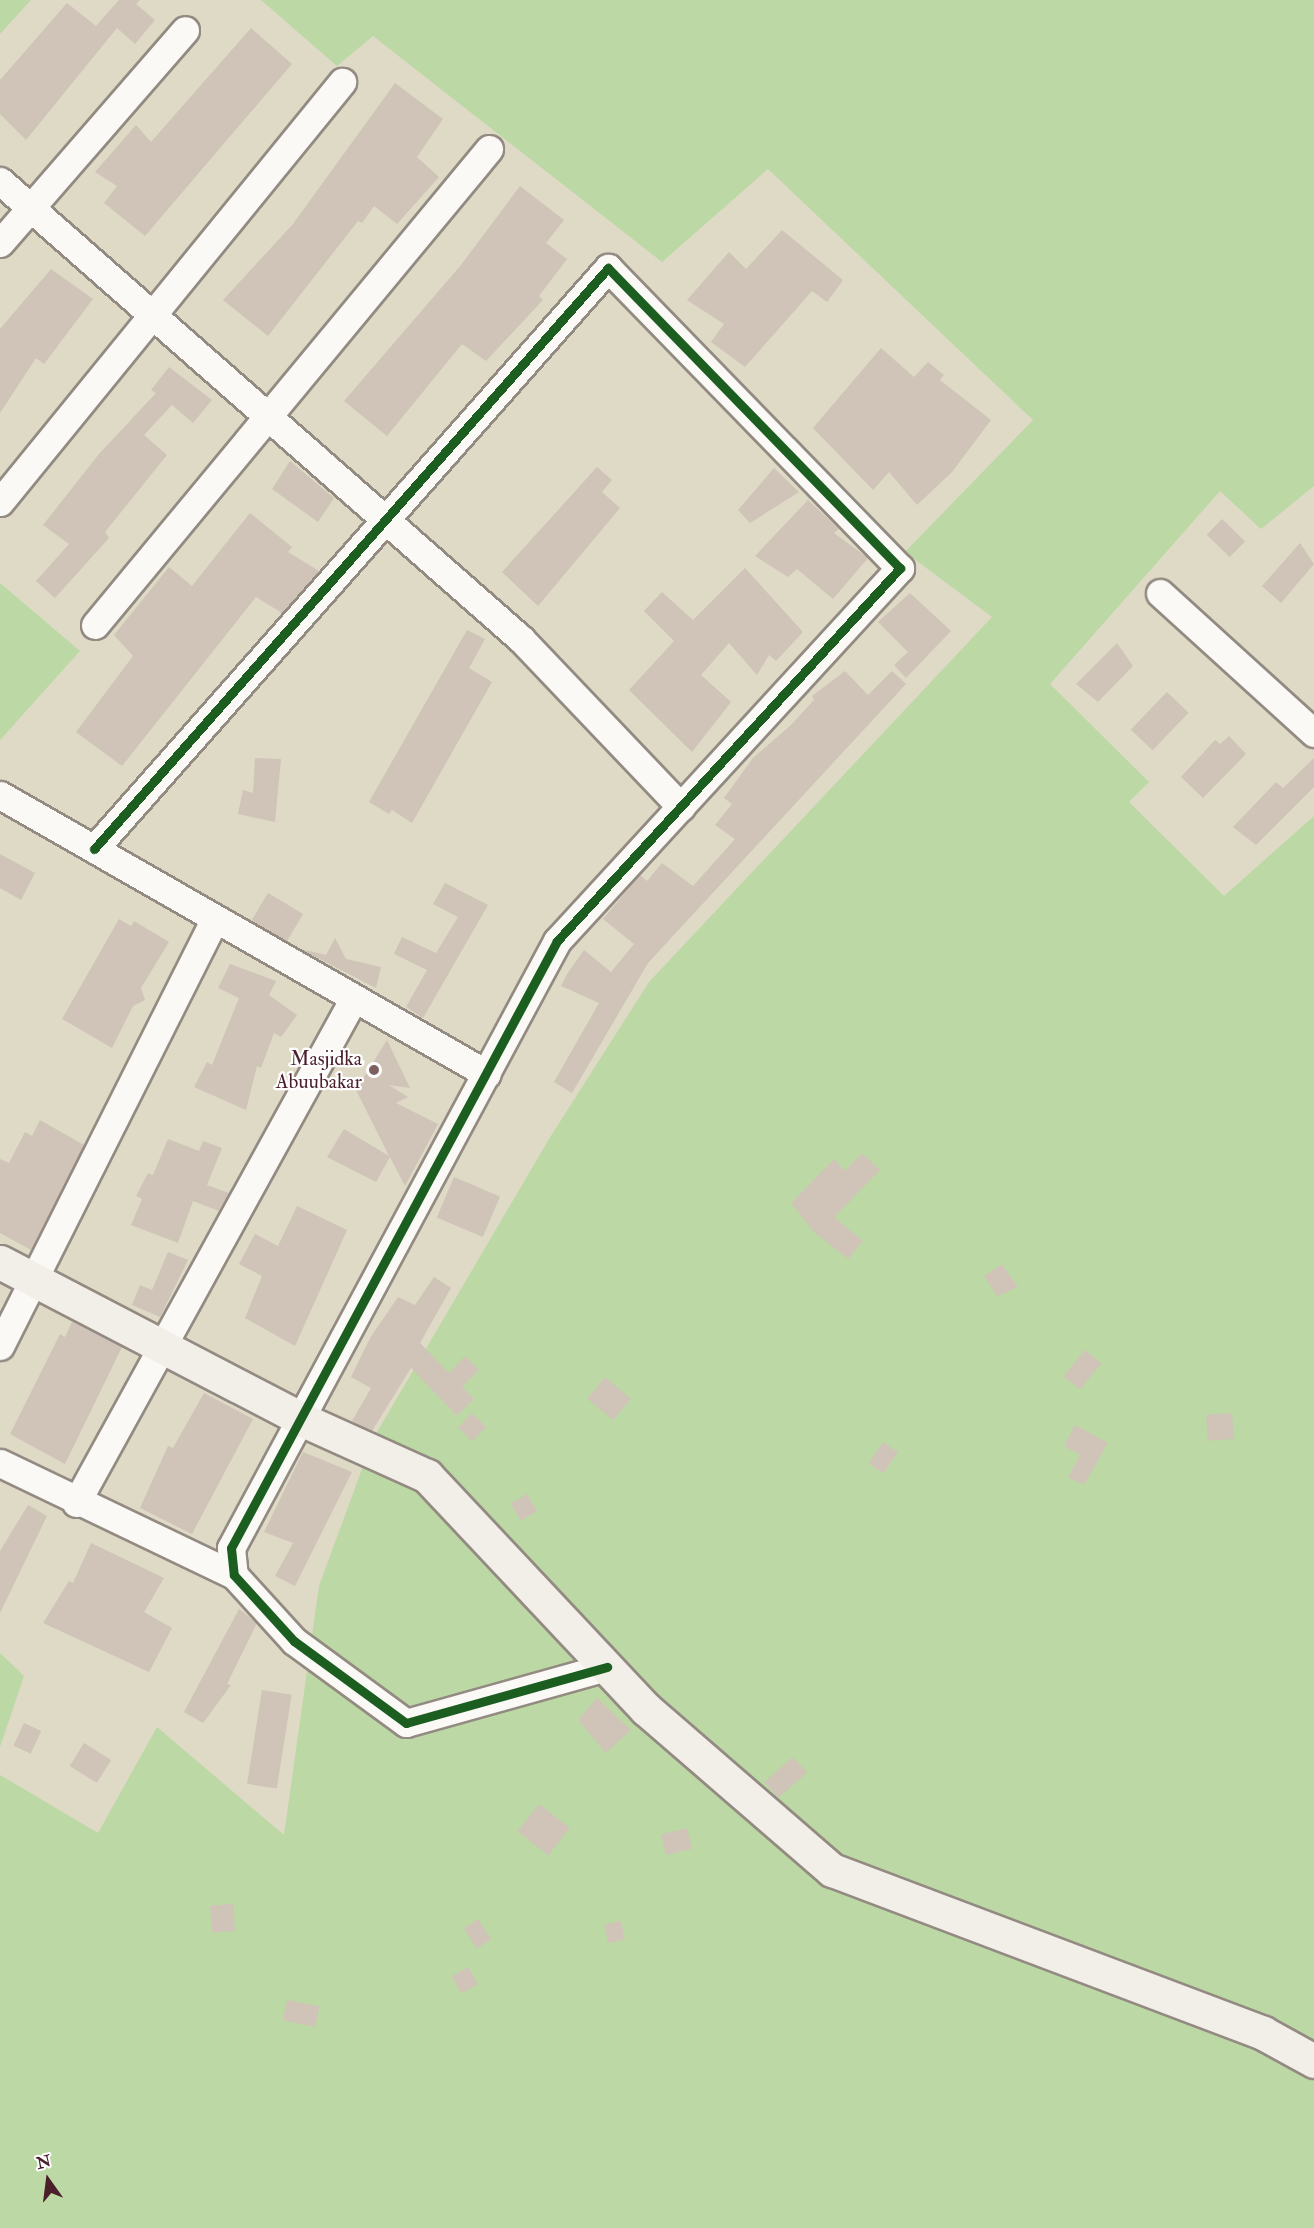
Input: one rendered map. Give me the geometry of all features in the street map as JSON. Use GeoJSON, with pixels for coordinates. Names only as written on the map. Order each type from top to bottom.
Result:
{"type":"FeatureCollection","features":[{"type":"Feature","properties":{"kind":"street"},"geometry":{"type":"LineString","coordinates":[[0,243],[185,30]]}},
{"type":"Feature","properties":{"kind":"street"},"geometry":{"type":"LineString","coordinates":[[0,502],[342,82]]}},
{"type":"Feature","properties":{"kind":"street"},"geometry":{"type":"LineString","coordinates":[[95,625],[489,149]]}},
{"type":"Feature","properties":{"kind":"street"},"geometry":{"type":"LineString","coordinates":[[0,181],[521,639],[681,807]]}},
{"type":"Feature","properties":{"kind":"street"},"geometry":{"type":"LineString","coordinates":[[94,849],[608,268],[900,568],[557,941],[303,1420],[231,1548],[234,1575]]}},
{"type":"Feature","properties":{"kind":"street"},"geometry":{"type":"LineString","coordinates":[[1160,593],[1314,733]]}},
{"type":"Feature","properties":{"kind":"street"},"geometry":{"type":"LineString","coordinates":[[0,795],[487,1074]]}},
{"type":"Feature","properties":{"kind":"street"},"geometry":{"type":"LineString","coordinates":[[0,1346],[215,919]]}},
{"type":"Feature","properties":{"kind":"street"},"geometry":{"type":"LineString","coordinates":[[76,1503],[354,998]]}},
{"type":"Feature","properties":{"kind":"street"},"geometry":{"type":"LineString","coordinates":[[0,1262],[303,1420],[427,1476],[646,1709],[832,1870],[1263,2033],[1314,2061]]}},
{"type":"Feature","properties":{"kind":"street"},"geometry":{"type":"LineString","coordinates":[[0,1463],[76,1503],[234,1575],[294,1641],[406,1723],[607,1667]]}},
{"type":"Feature","properties":{"kind":"green space"},"geometry":{"type":"Polygon","coordinates":[[[0,0],[31,0],[0,34],[0,0]]]}},
{"type":"Feature","properties":{"kind":"green space"},"geometry":{"type":"Polygon","coordinates":[[[261,0],[1314,0],[1314,486],[1261,529],[1220,491],[1050,684],[1149,782],[1129,802],[1224,896],[1314,816],[1314,2228],[0,2228],[0,1775],[98,1833],[157,1727],[284,1835],[319,1586],[373,1439],[549,1139],[649,982],[992,617],[905,552],[1033,420],[768,169],[662,262],[373,36],[337,66],[261,0]]]}},
{"type":"Feature","properties":{"kind":"green space"},"geometry":{"type":"Polygon","coordinates":[[[0,583],[80,651],[0,740],[0,583]]]}},
{"type":"Feature","properties":{"kind":"green space"},"geometry":{"type":"Polygon","coordinates":[[[0,1653],[24,1676],[0,1747],[0,1653]]]}},
{"type":"Feature","properties":{"kind":"building"},"geometry":{"type":"Polygon","coordinates":[[[119,0],[140,0],[136,4],[155,20],[135,44],[117,28],[26,140],[0,114],[0,80],[67,3],[96,26],[119,0]]]}},
{"type":"Feature","properties":{"kind":"building"},"geometry":{"type":"Polygon","coordinates":[[[251,28],[292,64],[145,236],[104,203],[117,186],[95,172],[136,125],[151,142],[251,28]]]}},
{"type":"Feature","properties":{"kind":"building"},"geometry":{"type":"Polygon","coordinates":[[[395,83],[443,119],[417,157],[439,177],[397,224],[374,206],[362,223],[358,221],[268,336],[223,300],[293,224],[395,83]]]}},
{"type":"Feature","properties":{"kind":"building"},"geometry":{"type":"Polygon","coordinates":[[[520,186],[564,220],[546,243],[567,259],[539,296],[543,300],[486,361],[462,344],[387,436],[344,401],[461,265],[520,186]]]}},
{"type":"Feature","properties":{"kind":"building"},"geometry":{"type":"Polygon","coordinates":[[[782,230],[843,280],[827,302],[812,291],[745,367],[711,342],[724,324],[687,300],[729,252],[746,269],[782,230]]]}},
{"type":"Feature","properties":{"kind":"building"},"geometry":{"type":"Polygon","coordinates":[[[51,269],[93,299],[44,364],[36,358],[0,413],[0,329],[51,269]]]}},
{"type":"Feature","properties":{"kind":"building"},"geometry":{"type":"Polygon","coordinates":[[[881,348],[914,377],[928,362],[944,375],[940,380],[991,420],[952,472],[917,505],[889,472],[873,490],[813,428],[881,348]]]}},
{"type":"Feature","properties":{"kind":"building"},"geometry":{"type":"Polygon","coordinates":[[[169,367],[212,400],[193,423],[172,405],[144,435],[167,455],[105,532],[109,538],[55,598],[36,581],[69,544],[43,525],[99,454],[156,393],[151,390],[169,367]]]}},
{"type":"Feature","properties":{"kind":"building"},"geometry":{"type":"Polygon","coordinates":[[[290,461],[334,498],[318,522],[272,489],[290,461]]]}},
{"type":"Feature","properties":{"kind":"building"},"geometry":{"type":"Polygon","coordinates":[[[597,467],[612,480],[602,492],[620,508],[538,606],[502,572],[597,467]]]}},
{"type":"Feature","properties":{"kind":"building"},"geometry":{"type":"Polygon","coordinates":[[[774,468],[799,492],[750,523],[738,510],[774,468]]]}},
{"type":"Feature","properties":{"kind":"building"},"geometry":{"type":"Polygon","coordinates":[[[808,500],[839,529],[834,533],[868,558],[833,599],[797,569],[788,577],[755,556],[808,500]]]}},
{"type":"Feature","properties":{"kind":"building"},"geometry":{"type":"Polygon","coordinates":[[[250,513],[292,547],[288,552],[319,571],[282,613],[256,597],[122,766],[76,732],[133,656],[114,635],[169,567],[192,586],[250,513]]]}},
{"type":"Feature","properties":{"kind":"building"},"geometry":{"type":"Polygon","coordinates":[[[1222,519],[1245,541],[1230,557],[1207,535],[1222,519]]]}},
{"type":"Feature","properties":{"kind":"building"},"geometry":{"type":"Polygon","coordinates":[[[1300,543],[1314,564],[1281,603],[1262,586],[1300,543]]]}},
{"type":"Feature","properties":{"kind":"building"},"geometry":{"type":"Polygon","coordinates":[[[745,568],[803,632],[776,661],[769,655],[757,675],[729,643],[701,675],[731,702],[692,752],[629,690],[674,641],[644,611],[662,592],[693,620],[745,568]]]}},
{"type":"Feature","properties":{"kind":"building"},"geometry":{"type":"Polygon","coordinates":[[[910,593],[951,631],[906,678],[894,665],[908,652],[878,622],[910,593]]]}},
{"type":"Feature","properties":{"kind":"building"},"geometry":{"type":"Polygon","coordinates":[[[467,630],[485,639],[469,668],[492,682],[412,823],[392,810],[389,814],[369,802],[467,630]]]}},
{"type":"Feature","properties":{"kind":"building"},"geometry":{"type":"Polygon","coordinates":[[[1117,643],[1133,666],[1098,702],[1076,684],[1117,643]]]}},
{"type":"Feature","properties":{"kind":"building"},"geometry":{"type":"Polygon","coordinates":[[[845,671],[868,695],[892,671],[906,684],[648,963],[572,1093],[554,1082],[599,1003],[561,986],[567,974],[584,950],[611,972],[634,944],[603,919],[640,875],[647,881],[662,863],[693,886],[735,839],[715,825],[732,804],[724,798],[753,758],[791,725],[814,700],[812,696],[845,671]]]}},
{"type":"Feature","properties":{"kind":"building"},"geometry":{"type":"Polygon","coordinates":[[[1167,692],[1189,713],[1152,750],[1131,729],[1167,692]]]}},
{"type":"Feature","properties":{"kind":"building"},"geometry":{"type":"Polygon","coordinates":[[[1229,736],[1246,754],[1203,798],[1181,777],[1215,740],[1220,744],[1229,736]]]}},
{"type":"Feature","properties":{"kind":"building"},"geometry":{"type":"Polygon","coordinates":[[[255,758],[281,759],[275,822],[238,814],[243,790],[253,793],[255,758]]]}},
{"type":"Feature","properties":{"kind":"building"},"geometry":{"type":"Polygon","coordinates":[[[1314,758],[1314,787],[1256,845],[1233,827],[1276,782],[1283,788],[1314,758]]]}},
{"type":"Feature","properties":{"kind":"building"},"geometry":{"type":"Polygon","coordinates":[[[0,854],[35,873],[21,900],[0,888],[0,854]]]}},
{"type":"Feature","properties":{"kind":"building"},"geometry":{"type":"Polygon","coordinates":[[[445,883],[488,905],[423,1018],[406,1007],[427,970],[394,954],[402,937],[436,953],[458,917],[433,904],[445,883]]]}},
{"type":"Feature","properties":{"kind":"building"},"geometry":{"type":"Polygon","coordinates":[[[268,893],[303,914],[287,942],[252,920],[268,893]]]}},
{"type":"Feature","properties":{"kind":"building"},"geometry":{"type":"Polygon","coordinates":[[[119,919],[131,926],[134,921],[169,942],[141,988],[145,1000],[133,1006],[112,1048],[62,1019],[119,919]]]}},
{"type":"Feature","properties":{"kind":"building"},"geometry":{"type":"Polygon","coordinates":[[[335,938],[346,959],[381,967],[376,988],[300,949],[326,955],[335,938]]]}},
{"type":"Feature","properties":{"kind":"building"},"geometry":{"type":"Polygon","coordinates":[[[230,964],[276,981],[269,995],[297,1015],[281,1037],[274,1033],[261,1068],[257,1066],[246,1110],[194,1087],[207,1062],[212,1065],[239,998],[218,988],[230,964]]]}},
{"type":"Feature","properties":{"kind":"building"},"geometry":{"type":"Polygon","coordinates":[[[387,1040],[410,1088],[389,1085],[408,1097],[396,1103],[438,1124],[405,1186],[390,1157],[376,1182],[327,1157],[344,1129],[389,1156],[356,1090],[387,1040]]]}},
{"type":"Feature","properties":{"kind":"building"},"geometry":{"type":"Polygon","coordinates":[[[40,1120],[84,1145],[31,1250],[0,1233],[0,1159],[9,1163],[25,1132],[32,1136],[40,1120]]]}},
{"type":"Feature","properties":{"kind":"building"},"geometry":{"type":"Polygon","coordinates":[[[168,1139],[199,1151],[203,1141],[222,1148],[207,1185],[229,1193],[219,1211],[193,1201],[178,1243],[131,1225],[142,1199],[136,1196],[148,1173],[153,1175],[168,1139]]]}},
{"type":"Feature","properties":{"kind":"building"},"geometry":{"type":"Polygon","coordinates":[[[862,1153],[880,1170],[834,1217],[863,1241],[848,1259],[815,1233],[791,1203],[834,1159],[845,1171],[862,1153]]]}},
{"type":"Feature","properties":{"kind":"building"},"geometry":{"type":"Polygon","coordinates":[[[454,1177],[500,1197],[483,1237],[437,1218],[454,1177]]]}},
{"type":"Feature","properties":{"kind":"building"},"geometry":{"type":"Polygon","coordinates":[[[297,1206],[347,1230],[295,1346],[245,1318],[262,1276],[239,1264],[255,1234],[278,1246],[297,1206]]]}},
{"type":"Feature","properties":{"kind":"building"},"geometry":{"type":"Polygon","coordinates":[[[168,1252],[188,1260],[160,1317],[132,1305],[140,1285],[152,1290],[168,1252]]]}},
{"type":"Feature","properties":{"kind":"building"},"geometry":{"type":"Polygon","coordinates":[[[1002,1264],[1018,1287],[997,1296],[984,1276],[1002,1264]]]}},
{"type":"Feature","properties":{"kind":"building"},"geometry":{"type":"Polygon","coordinates":[[[434,1277],[451,1288],[420,1343],[449,1373],[465,1356],[479,1370],[462,1387],[474,1399],[457,1416],[411,1368],[372,1431],[352,1421],[371,1388],[351,1377],[370,1338],[398,1297],[415,1305],[434,1277]]]}},
{"type":"Feature","properties":{"kind":"building"},"geometry":{"type":"Polygon","coordinates":[[[72,1322],[122,1347],[65,1464],[10,1434],[60,1334],[65,1337],[72,1322]]]}},
{"type":"Feature","properties":{"kind":"building"},"geometry":{"type":"Polygon","coordinates":[[[1085,1350],[1101,1363],[1080,1390],[1064,1376],[1085,1350]]]}},
{"type":"Feature","properties":{"kind":"building"},"geometry":{"type":"Polygon","coordinates":[[[605,1377],[631,1399],[613,1420],[587,1398],[605,1377]]]}},
{"type":"Feature","properties":{"kind":"building"},"geometry":{"type":"Polygon","coordinates":[[[204,1393],[253,1419],[192,1534],[140,1508],[168,1446],[173,1448],[204,1393]]]}},
{"type":"Feature","properties":{"kind":"building"},"geometry":{"type":"Polygon","coordinates":[[[472,1413],[486,1427],[472,1441],[458,1427],[472,1413]]]}},
{"type":"Feature","properties":{"kind":"building"},"geometry":{"type":"Polygon","coordinates":[[[1232,1413],[1234,1439],[1208,1441],[1206,1415],[1232,1413]]]}},
{"type":"Feature","properties":{"kind":"building"},"geometry":{"type":"Polygon","coordinates":[[[1075,1425],[1108,1443],[1084,1485],[1068,1477],[1080,1455],[1064,1446],[1075,1425]]]}},
{"type":"Feature","properties":{"kind":"building"},"geometry":{"type":"Polygon","coordinates":[[[883,1442],[898,1452],[883,1474],[868,1464],[883,1442]]]}},
{"type":"Feature","properties":{"kind":"building"},"geometry":{"type":"Polygon","coordinates":[[[303,1452],[352,1472],[295,1586],[275,1576],[293,1543],[264,1532],[303,1452]]]}},
{"type":"Feature","properties":{"kind":"building"},"geometry":{"type":"Polygon","coordinates":[[[527,1494],[537,1511],[521,1521],[511,1504],[527,1494]]]}},
{"type":"Feature","properties":{"kind":"building"},"geometry":{"type":"Polygon","coordinates":[[[28,1505],[47,1516],[0,1613],[0,1551],[28,1505]]]}},
{"type":"Feature","properties":{"kind":"building"},"geometry":{"type":"Polygon","coordinates":[[[91,1543],[164,1578],[144,1612],[172,1628],[149,1672],[43,1623],[69,1581],[73,1583],[91,1543]]]}},
{"type":"Feature","properties":{"kind":"building"},"geometry":{"type":"Polygon","coordinates":[[[239,1609],[257,1623],[227,1684],[231,1685],[203,1723],[184,1712],[239,1609]]]}},
{"type":"Feature","properties":{"kind":"building"},"geometry":{"type":"Polygon","coordinates":[[[262,1690],[292,1695],[277,1789],[247,1784],[262,1690]]]}},
{"type":"Feature","properties":{"kind":"building"},"geometry":{"type":"Polygon","coordinates":[[[597,1698],[631,1730],[606,1753],[578,1720],[597,1698]]]}},
{"type":"Feature","properties":{"kind":"building"},"geometry":{"type":"Polygon","coordinates":[[[24,1723],[41,1731],[31,1754],[13,1746],[24,1723]]]}},
{"type":"Feature","properties":{"kind":"building"},"geometry":{"type":"Polygon","coordinates":[[[84,1743],[111,1760],[97,1783],[70,1766],[84,1743]]]}},
{"type":"Feature","properties":{"kind":"building"},"geometry":{"type":"Polygon","coordinates":[[[793,1757],[807,1773],[778,1798],[764,1782],[793,1757]]]}},
{"type":"Feature","properties":{"kind":"building"},"geometry":{"type":"Polygon","coordinates":[[[539,1804],[570,1828],[548,1856],[517,1832],[539,1804]]]}},
{"type":"Feature","properties":{"kind":"building"},"geometry":{"type":"Polygon","coordinates":[[[687,1828],[692,1848],[666,1855],[661,1835],[687,1828]]]}},
{"type":"Feature","properties":{"kind":"building"},"geometry":{"type":"Polygon","coordinates":[[[233,1904],[235,1931],[212,1933],[210,1906],[233,1904]]]}},
{"type":"Feature","properties":{"kind":"building"},"geometry":{"type":"Polygon","coordinates":[[[478,1919],[491,1939],[477,1948],[464,1928],[478,1919]]]}},
{"type":"Feature","properties":{"kind":"building"},"geometry":{"type":"Polygon","coordinates":[[[621,1921],[625,1940],[608,1943],[604,1925],[621,1921]]]}},
{"type":"Feature","properties":{"kind":"building"},"geometry":{"type":"Polygon","coordinates":[[[468,1967],[478,1984],[462,1994],[452,1976],[468,1967]]]}},
{"type":"Feature","properties":{"kind":"building"},"geometry":{"type":"Polygon","coordinates":[[[287,2000],[319,2006],[315,2027],[283,2021],[287,2000]]]}},
{"type":"Feature","properties":{"kind":"cycle path"},"geometry":{"type":"LineString","coordinates":[[94,849],[608,268],[900,568],[557,941],[231,1548],[234,1575],[294,1641],[406,1723],[607,1667]]}},
{"type":"Feature","properties":{"kind":"place","name":"Masjidka Abuubakar"},"geometry":{"type":"Point","coordinates":[374,1070]}}]}
